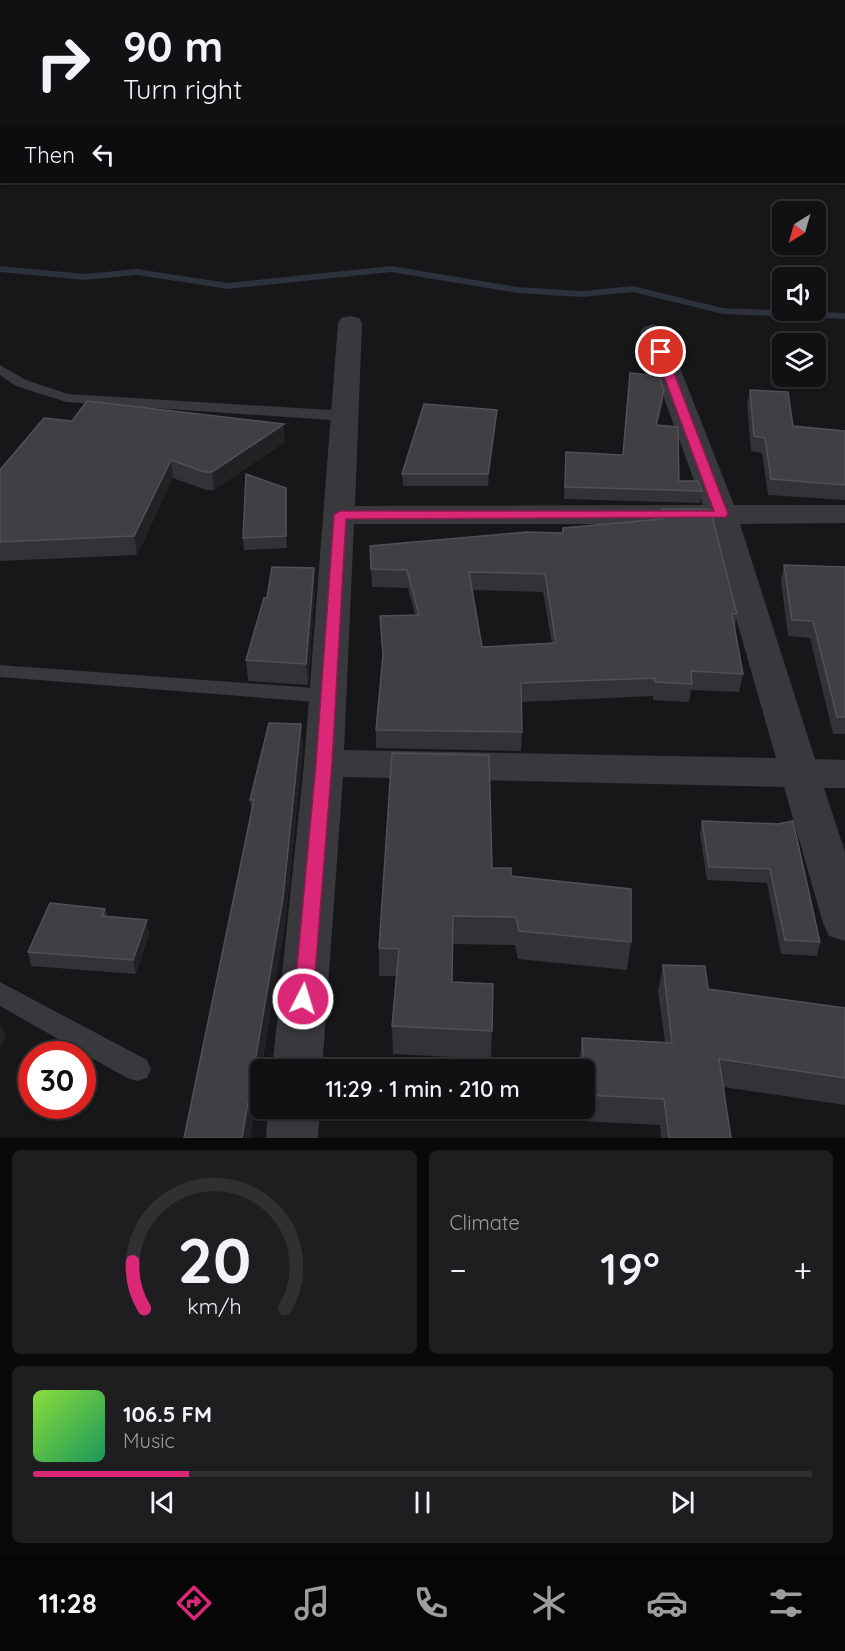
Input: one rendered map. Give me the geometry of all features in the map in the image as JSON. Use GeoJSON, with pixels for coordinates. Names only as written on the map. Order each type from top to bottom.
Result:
{"type":"FeatureCollection","features":[{"type":"Feature","properties":{"kind":"street"},"geometry":{"type":"LineString","coordinates":[[298,1059],[324,763],[351,323]]}},
{"type":"Feature","properties":{"kind":"street"},"geometry":{"type":"LineString","coordinates":[[653,332],[722,514],[845,923]]}},
{"type":"Feature","properties":{"kind":"street"},"geometry":{"type":"LineString","coordinates":[[340,515],[845,514]]}},
{"type":"Feature","properties":{"kind":"street"},"geometry":{"type":"LineString","coordinates":[[324,763],[799,775],[845,774]]}},
{"type":"Feature","properties":{"kind":"street"},"geometry":{"type":"LineString","coordinates":[[292,1138],[293,1119]]}},
{"type":"Feature","properties":{"kind":"lane"},"geometry":{"type":"LineString","coordinates":[[0,369],[21,383],[66,398],[346,416]]}},
{"type":"Feature","properties":{"kind":"lane"},"geometry":{"type":"LineString","coordinates":[[0,671],[328,696]]}},
{"type":"Feature","properties":{"kind":"lane"},"geometry":{"type":"LineString","coordinates":[[0,993],[137,1069]]}},
{"type":"Feature","properties":{"kind":"building"},"geometry":{"type":"Polygon","coordinates":[[[630,373],[659,376],[664,390],[656,425],[678,427],[679,481],[698,481],[702,491],[565,487],[566,452],[623,455],[630,373]]]}},
{"type":"Feature","properties":{"kind":"building"},"geometry":{"type":"Polygon","coordinates":[[[750,390],[788,392],[793,426],[845,431],[845,485],[771,479],[765,438],[754,436],[750,390]]]}},
{"type":"Feature","properties":{"kind":"building"},"geometry":{"type":"Polygon","coordinates":[[[87,401],[284,424],[212,472],[204,472],[171,460],[134,536],[0,542],[0,470],[44,418],[72,421],[87,401]]]}},
{"type":"Feature","properties":{"kind":"building"},"geometry":{"type":"Polygon","coordinates":[[[424,404],[497,410],[488,474],[402,474],[424,404]]]}},
{"type":"Feature","properties":{"kind":"building"},"geometry":{"type":"Polygon","coordinates":[[[246,474],[286,488],[286,536],[243,538],[246,474]]]}},
{"type":"Feature","properties":{"kind":"building"},"geometry":{"type":"Polygon","coordinates":[[[662,509],[710,509],[737,614],[732,614],[743,674],[691,671],[692,684],[655,682],[655,678],[521,683],[522,732],[376,730],[383,655],[380,616],[419,615],[407,570],[371,569],[370,546],[527,532],[563,533],[563,528],[662,519],[662,509]],[[469,572],[482,647],[556,643],[545,574],[469,572]]]}},
{"type":"Feature","properties":{"kind":"building"},"geometry":{"type":"Polygon","coordinates":[[[784,565],[845,567],[845,717],[837,717],[813,621],[792,620],[784,565]]]}},
{"type":"Feature","properties":{"kind":"building"},"geometry":{"type":"Polygon","coordinates":[[[272,567],[314,568],[306,664],[246,660],[264,598],[267,598],[272,567]]]}},
{"type":"Feature","properties":{"kind":"building"},"geometry":{"type":"Polygon","coordinates":[[[269,723],[301,724],[283,898],[255,1059],[250,1059],[250,1091],[242,1138],[184,1138],[254,800],[250,800],[269,723]]]}},
{"type":"Feature","properties":{"kind":"building"},"geometry":{"type":"Polygon","coordinates":[[[392,753],[489,755],[492,868],[511,868],[511,876],[631,889],[631,942],[519,931],[516,917],[453,916],[452,982],[493,984],[492,1031],[392,1026],[399,949],[379,948],[392,753]]]}},
{"type":"Feature","properties":{"kind":"building"},"geometry":{"type":"Polygon","coordinates":[[[702,821],[778,824],[793,821],[820,942],[785,940],[770,869],[709,867],[702,821]]]}},
{"type":"Feature","properties":{"kind":"building"},"geometry":{"type":"Polygon","coordinates":[[[50,903],[105,909],[102,916],[147,920],[133,960],[28,952],[50,903]]]}},
{"type":"Feature","properties":{"kind":"building"},"geometry":{"type":"Polygon","coordinates":[[[663,965],[705,966],[708,989],[845,1008],[845,1078],[719,1059],[731,1138],[669,1138],[664,1099],[595,1096],[595,1059],[583,1059],[582,1038],[672,1043],[663,965]]]}},
{"type":"Feature","properties":{"kind":"waterway"},"geometry":{"type":"LineString","coordinates":[[0,269],[85,277],[137,272],[228,286],[391,269],[517,290],[582,294],[633,289],[723,311],[845,316]]}},
{"type":"Feature","properties":{"kind":"route"},"geometry":{"type":"LineString","coordinates":[[303,999],[324,763],[340,515],[722,514],[661,352]]}}]}
